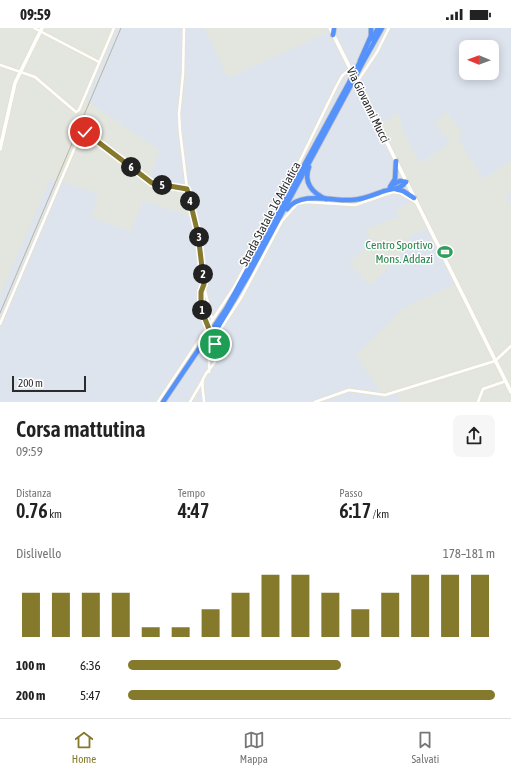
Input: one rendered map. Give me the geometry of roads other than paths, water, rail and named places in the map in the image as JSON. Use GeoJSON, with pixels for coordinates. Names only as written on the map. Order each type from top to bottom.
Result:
{"type":"FeatureCollection","features":[{"type":"Feature","properties":{"kind":"highway"},"geometry":{"type":"LineString","coordinates":[[333,35],[334,28]]}},
{"type":"Feature","properties":{"kind":"highway"},"geometry":{"type":"LineString","coordinates":[[362,61],[371,36],[371,28]]}},
{"type":"Feature","properties":{"kind":"highway","name":"Strada Statale 16 Adriatica"},"geometry":{"type":"LineString","coordinates":[[164,402],[230,309],[353,82],[378,28]]}},
{"type":"Feature","properties":{"kind":"highway","name":"Strada Statale 16 Adriatica"},"geometry":{"type":"LineString","coordinates":[[362,61],[382,28]]}},
{"type":"Feature","properties":{"kind":"highway","name":"Strada Statale 16 Adriatica"},"geometry":{"type":"LineString","coordinates":[[164,402],[229,303],[353,82]]}},
{"type":"Feature","properties":{"kind":"highway"},"geometry":{"type":"LineString","coordinates":[[325,133],[310,166],[307,177],[308,182],[314,192],[329,200]]}},
{"type":"Feature","properties":{"kind":"highway"},"geometry":{"type":"LineString","coordinates":[[392,188],[395,179],[396,162]]}},
{"type":"Feature","properties":{"kind":"highway"},"geometry":{"type":"LineString","coordinates":[[276,224],[294,202],[304,199],[363,199],[392,188],[400,181],[406,182]]}},
{"type":"Feature","properties":{"kind":"highway"},"geometry":{"type":"LineString","coordinates":[[392,188],[403,191],[416,201]]}},
{"type":"Feature","properties":{"kind":"main road","name":"Via Giovanni Mucci"},"geometry":{"type":"LineString","coordinates":[[330,28],[350,69],[353,82],[416,201],[511,392]]}},
{"type":"Feature","properties":{"kind":"main road"},"geometry":{"type":"LineString","coordinates":[[0,149],[12,94],[19,72],[41,30]]}},
{"type":"Feature","properties":{"kind":"street"},"geometry":{"type":"LineString","coordinates":[[34,28],[41,30],[99,62]]}},
{"type":"Feature","properties":{"kind":"street"},"geometry":{"type":"LineString","coordinates":[[0,65],[35,77],[76,112],[79,110],[114,28]]}},
{"type":"Feature","properties":{"kind":"street"},"geometry":{"type":"LineString","coordinates":[[184,28],[183,74],[179,114],[187,189],[198,234],[204,284],[211,316],[214,320]]}},
{"type":"Feature","properties":{"kind":"street"},"geometry":{"type":"LineString","coordinates":[[353,82],[377,52],[389,28]]}},
{"type":"Feature","properties":{"kind":"street"},"geometry":{"type":"LineString","coordinates":[[158,402],[214,320],[233,289],[282,198],[336,87],[342,76],[350,69]]}},
{"type":"Feature","properties":{"kind":"street"},"geometry":{"type":"LineString","coordinates":[[0,324],[81,133],[85,132],[152,183],[187,189]]}},
{"type":"Feature","properties":{"kind":"street"},"geometry":{"type":"LineString","coordinates":[[209,372],[210,362],[208,350],[210,345],[241,298],[282,221],[297,204],[306,202],[355,204],[393,192],[400,193],[416,201]]}},
{"type":"Feature","properties":{"kind":"street"},"geometry":{"type":"LineString","coordinates":[[190,402],[216,361],[217,356],[215,344],[201,303],[201,292],[204,284]]}},
{"type":"Feature","properties":{"kind":"street"},"geometry":{"type":"LineString","coordinates":[[315,402],[349,390],[385,395],[495,361],[511,346]]}},
{"type":"Feature","properties":{"kind":"street"},"geometry":{"type":"LineString","coordinates":[[203,380],[204,402]]}},
{"type":"Feature","properties":{"kind":"street"},"geometry":{"type":"LineString","coordinates":[[478,402],[483,389],[506,381]]}},
{"type":"Feature","properties":{"kind":"railway"},"geometry":{"type":"LineString","coordinates":[[0,313],[121,28]]}},
{"type":"Feature","properties":{"kind":"place","name":"Centro Sportivo Mons. Addazi"},"geometry":{"type":"Point","coordinates":[445,252]}}]}
